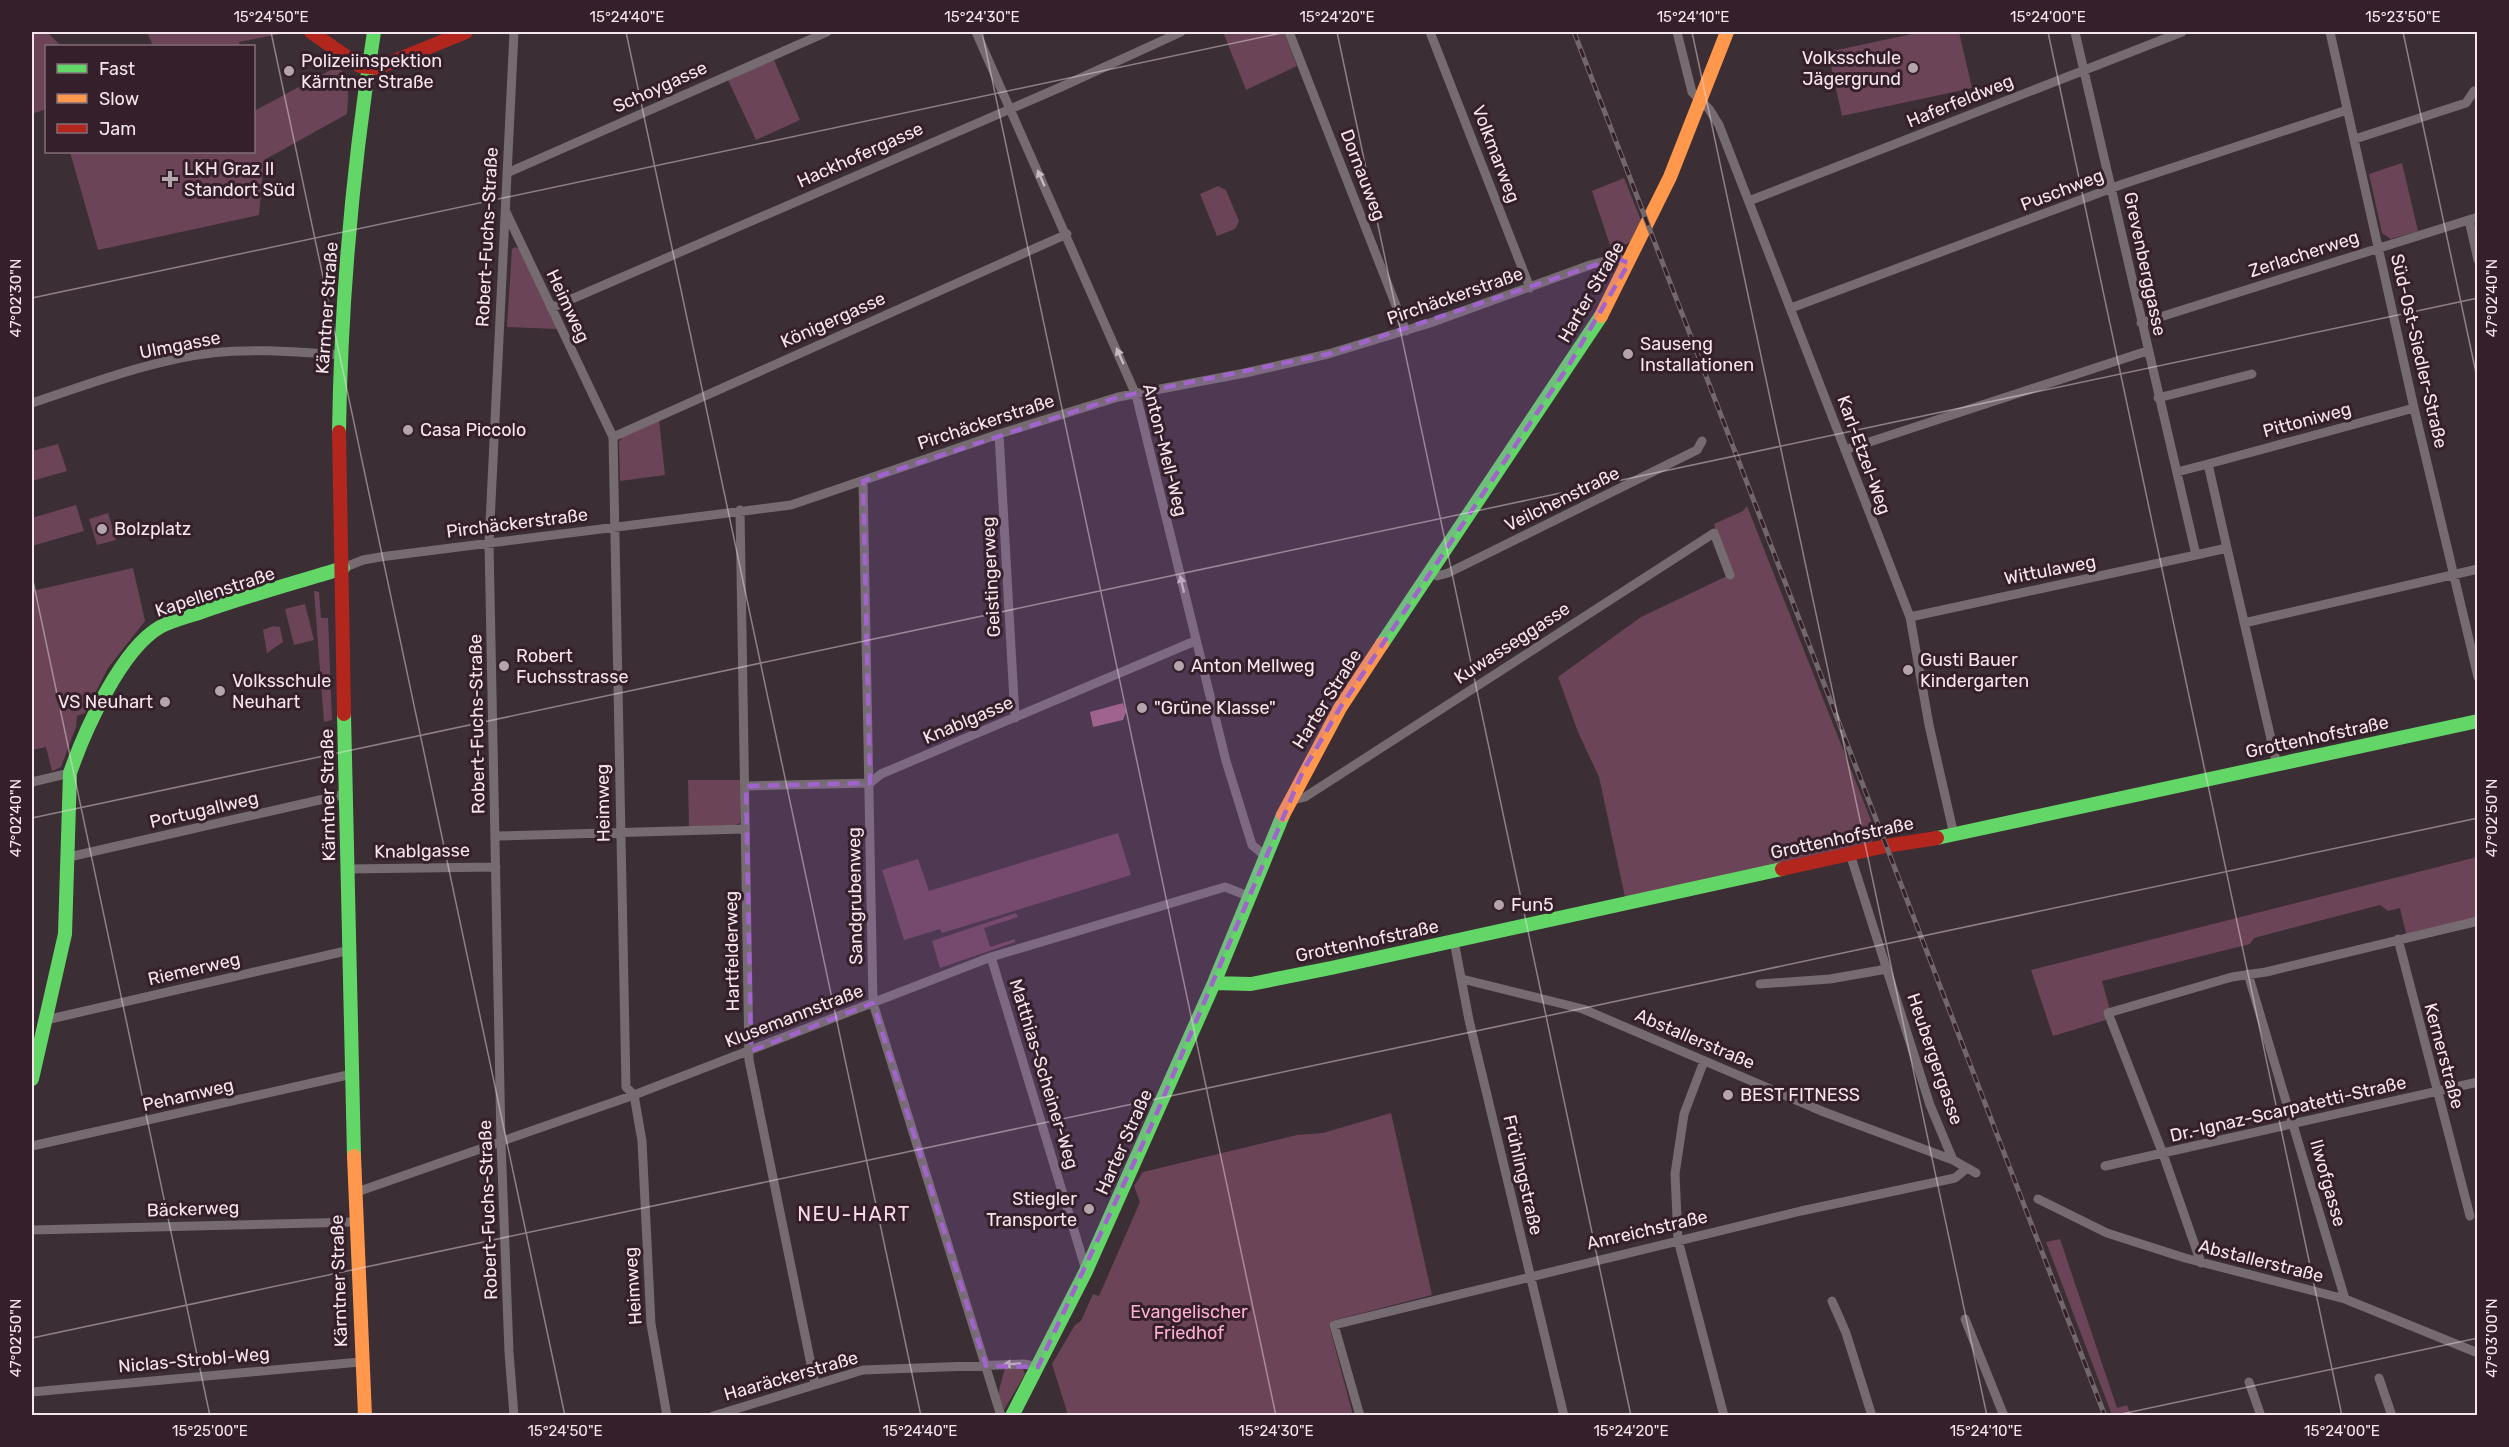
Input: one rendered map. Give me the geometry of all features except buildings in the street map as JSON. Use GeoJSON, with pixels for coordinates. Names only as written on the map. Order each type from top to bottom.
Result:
{"type":"FeatureCollection","features":[{"type":"Feature","properties":{"kind":"main road"},"geometry":{"type":"LineString","coordinates":[[311,32],[360,66],[376,68],[466,32]]}},
{"type":"Feature","properties":{"kind":"main road","name":"Kärntner Straße"},"geometry":{"type":"LineString","coordinates":[[365,1416],[360,1362],[354,1193],[342,677],[340,355],[360,119],[374,32]]}},
{"type":"Feature","properties":{"kind":"main road","name":"Harter Straße"},"geometry":{"type":"LineString","coordinates":[[1012,1416],[1086,1271],[1214,983],[1264,855],[1289,801],[1340,708],[1569,365],[1629,263],[1671,177],[1728,32]]}},
{"type":"Feature","properties":{"kind":"main road","name":"Kapellenstraße"},"geometry":{"type":"LineString","coordinates":[[32,1079],[65,934],[70,773],[78,749],[111,683],[150,633],[170,622],[343,568]]}},
{"type":"Feature","properties":{"kind":"main road","name":"Grottenhofstraße"},"geometry":{"type":"LineString","coordinates":[[1214,983],[1251,984],[2478,721]]}},
{"type":"Feature","properties":{"kind":"street","name":"Robert-Fuchs-Straße"},"geometry":{"type":"LineString","coordinates":[[514,32],[489,543],[497,836],[501,1141],[509,1352],[514,1416]]}},
{"type":"Feature","properties":{"kind":"street","name":"Schoygasse"},"geometry":{"type":"LineString","coordinates":[[507,173],[827,32]]}},
{"type":"Feature","properties":{"kind":"street","name":"Anton-Mell-Weg"},"geometry":{"type":"LineString","coordinates":[[976,32],[1136,394],[1195,641],[1252,845],[1264,855]]}},
{"type":"Feature","properties":{"kind":"street","name":"Hackhofergasse"},"geometry":{"type":"LineString","coordinates":[[551,308],[1181,32]]}},
{"type":"Feature","properties":{"kind":"street","name":"Dornauweg"},"geometry":{"type":"LineString","coordinates":[[1289,32],[1406,331]]}},
{"type":"Feature","properties":{"kind":"street","name":"Volkmarweg"},"geometry":{"type":"LineString","coordinates":[[1430,32],[1530,288]]}},
{"type":"Feature","properties":{"kind":"street","name":"Karl-Etzel-Weg"},"geometry":{"type":"LineString","coordinates":[[1677,32],[1692,92],[1719,126],[1910,617],[1929,724],[1954,835]]}},
{"type":"Feature","properties":{"kind":"street","name":"Grevenberggasse"},"geometry":{"type":"LineString","coordinates":[[2075,32],[2196,555]]}},
{"type":"Feature","properties":{"kind":"street","name":"Haferfeldweg"},"geometry":{"type":"LineString","coordinates":[[1749,201],[2182,32]]}},
{"type":"Feature","properties":{"kind":"street","name":"Süd-Ost-Siedler-Straße"},"geometry":{"type":"LineString","coordinates":[[2330,32],[2414,408],[2478,677]]}},
{"type":"Feature","properties":{"kind":"street"},"geometry":{"type":"LineString","coordinates":[[2355,139],[2466,103],[2474,91]]}},
{"type":"Feature","properties":{"kind":"street","name":"Puschweg"},"geometry":{"type":"LineString","coordinates":[[1791,308],[2111,189],[2347,110]]}},
{"type":"Feature","properties":{"kind":"street","name":"Heimweg"},"geometry":{"type":"LineString","coordinates":[[505,209],[613,437],[626,1088],[634,1095],[642,1141],[651,1324],[667,1416]]}},
{"type":"Feature","properties":{"kind":"street"},"geometry":{"type":"LineString","coordinates":[[2474,219],[2478,261]]}},
{"type":"Feature","properties":{"kind":"street","name":"Zerlacherweg"},"geometry":{"type":"LineString","coordinates":[[2141,323],[2474,219]]}},
{"type":"Feature","properties":{"kind":"street","name":"Königergasse"},"geometry":{"type":"LineString","coordinates":[[613,437],[1066,234]]}},
{"type":"Feature","properties":{"kind":"street","name":"Pirchäckerstraße"},"geometry":{"type":"LineString","coordinates":[[343,568],[371,558],[791,505],[999,434],[1118,397],[1281,365],[1406,331],[1616,258],[1629,263]]}},
{"type":"Feature","properties":{"kind":"street","name":"Ulmgasse"},"geometry":{"type":"LineString","coordinates":[[32,403],[137,370],[211,353],[259,350],[340,355]]}},
{"type":"Feature","properties":{"kind":"street"},"geometry":{"type":"LineString","coordinates":[[1845,450],[2147,351]]}},
{"type":"Feature","properties":{"kind":"street"},"geometry":{"type":"LineString","coordinates":[[2158,398],[2252,374]]}},
{"type":"Feature","properties":{"kind":"street","name":"Pittoniweg"},"geometry":{"type":"LineString","coordinates":[[2208,464],[2414,408]]}},
{"type":"Feature","properties":{"kind":"street","name":"Geistingerweg"},"geometry":{"type":"LineString","coordinates":[[999,434],[1015,718]]}},
{"type":"Feature","properties":{"kind":"street","name":"Veilchenstraße"},"geometry":{"type":"LineString","coordinates":[[1431,573],[1437,576],[1448,573],[1697,450],[1702,441]]}},
{"type":"Feature","properties":{"kind":"street"},"geometry":{"type":"LineString","coordinates":[[2177,472],[2208,464],[2277,765]]}},
{"type":"Feature","properties":{"kind":"street","name":"Sandgrubenweg"},"geometry":{"type":"LineString","coordinates":[[863,481],[873,1003],[986,1366]]}},
{"type":"Feature","properties":{"kind":"street","name":"Hartfelderweg"},"geometry":{"type":"LineString","coordinates":[[740,510],[751,1051],[749,1060],[815,1384]]}},
{"type":"Feature","properties":{"kind":"street","name":"Kuwasseggasse"},"geometry":{"type":"LineString","coordinates":[[1289,801],[1305,797],[1713,532],[1730,575]]}},
{"type":"Feature","properties":{"kind":"street"},"geometry":{"type":"LineString","coordinates":[[2196,555],[2227,548]]}},
{"type":"Feature","properties":{"kind":"street","name":"Wittulaweg"},"geometry":{"type":"LineString","coordinates":[[1910,617],[2196,555]]}},
{"type":"Feature","properties":{"kind":"street"},"geometry":{"type":"LineString","coordinates":[[2244,623],[2478,569]]}},
{"type":"Feature","properties":{"kind":"street","name":"Knablgasse"},"geometry":{"type":"LineString","coordinates":[[746,786],[870,783],[881,774],[1195,641]]}},
{"type":"Feature","properties":{"kind":"street"},"geometry":{"type":"LineString","coordinates":[[32,782],[70,773]]}},
{"type":"Feature","properties":{"kind":"street","name":"Portugallweg"},"geometry":{"type":"LineString","coordinates":[[69,857],[346,795]]}},
{"type":"Feature","properties":{"kind":"street"},"geometry":{"type":"LineString","coordinates":[[497,836],[745,830]]}},
{"type":"Feature","properties":{"kind":"street","name":"Heubergergasse"},"geometry":{"type":"LineString","coordinates":[[1850,854],[1930,1105],[1953,1160]]}},
{"type":"Feature","properties":{"kind":"street","name":"Knablgasse"},"geometry":{"type":"LineString","coordinates":[[348,869],[496,867]]}},
{"type":"Feature","properties":{"kind":"street","name":"Klusemannstraße"},"geometry":{"type":"LineString","coordinates":[[354,1193],[634,1095],[991,957],[1225,887],[1248,896]]}},
{"type":"Feature","properties":{"kind":"street"},"geometry":{"type":"LineString","coordinates":[[2201,1263],[2163,1154],[2108,1013],[2248,974],[2478,921]]}},
{"type":"Feature","properties":{"kind":"street","name":"Kernerstraße"},"geometry":{"type":"LineString","coordinates":[[2398,939],[2470,1216]]}},
{"type":"Feature","properties":{"kind":"street","name":"Frühlingstraße"},"geometry":{"type":"LineString","coordinates":[[1454,941],[1564,1416]]}},
{"type":"Feature","properties":{"kind":"street","name":"Riemerweg"},"geometry":{"type":"LineString","coordinates":[[46,1020],[350,950]]}},
{"type":"Feature","properties":{"kind":"street","name":"Matthias-Scheiner-Weg"},"geometry":{"type":"LineString","coordinates":[[991,957],[1086,1271]]}},
{"type":"Feature","properties":{"kind":"street"},"geometry":{"type":"LineString","coordinates":[[1760,984],[1830,979],[1887,969]]}},
{"type":"Feature","properties":{"kind":"street","name":"Ilwofgasse"},"geometry":{"type":"LineString","coordinates":[[2248,974],[2345,1299]]}},
{"type":"Feature","properties":{"kind":"street","name":"Abstallerstraße"},"geometry":{"type":"LineString","coordinates":[[1462,979],[1584,1009],[1824,1112],[1953,1160],[1976,1173]]}},
{"type":"Feature","properties":{"kind":"street"},"geometry":{"type":"LineString","coordinates":[[1704,1061],[1684,1114],[1675,1174],[1678,1240],[1724,1416]]}},
{"type":"Feature","properties":{"kind":"street","name":"Pehamweg"},"geometry":{"type":"LineString","coordinates":[[32,1146],[352,1074]]}},
{"type":"Feature","properties":{"kind":"street","name":"Dr.-Ignaz-Scarpatetti-Straße"},"geometry":{"type":"LineString","coordinates":[[2105,1166],[2294,1126],[2478,1083]]}},
{"type":"Feature","properties":{"kind":"street","name":"Amreichstraße"},"geometry":{"type":"LineString","coordinates":[[1360,1416],[1334,1325],[1530,1275],[1955,1178],[1966,1169]]}},
{"type":"Feature","properties":{"kind":"street","name":"Abstallerstraße"},"geometry":{"type":"LineString","coordinates":[[2038,1199],[2107,1233],[2201,1263],[2345,1299],[2478,1353]]}},
{"type":"Feature","properties":{"kind":"street","name":"Bäckerweg"},"geometry":{"type":"LineString","coordinates":[[32,1230],[355,1222]]}},
{"type":"Feature","properties":{"kind":"street"},"geometry":{"type":"LineString","coordinates":[[1832,1301],[1846,1333],[1872,1416]]}},
{"type":"Feature","properties":{"kind":"street"},"geometry":{"type":"LineString","coordinates":[[1965,1319],[2004,1416]]}},
{"type":"Feature","properties":{"kind":"street","name":"Niclas-Strobl-Weg"},"geometry":{"type":"LineString","coordinates":[[32,1392],[360,1362]]}},
{"type":"Feature","properties":{"kind":"street","name":"Haaräckerstraße"},"geometry":{"type":"LineString","coordinates":[[713,1416],[863,1370],[1024,1364],[1038,1367]]}},
{"type":"Feature","properties":{"kind":"street"},"geometry":{"type":"LineString","coordinates":[[986,1366],[1001,1416]]}},
{"type":"Feature","properties":{"kind":"street"},"geometry":{"type":"LineString","coordinates":[[2379,1378],[2392,1416]]}},
{"type":"Feature","properties":{"kind":"street"},"geometry":{"type":"LineString","coordinates":[[2249,1382],[2261,1416]]}},
{"type":"Feature","properties":{"kind":"highlighted area"},"geometry":{"type":"Polygon","coordinates":[[[1616,258],[1629,263],[1569,365],[1340,708],[1303,771],[1153,1122],[1038,1367],[986,1366],[873,1003],[751,1051],[746,786],[870,783],[863,481],[939,454],[1118,397],[1328,354],[1590,265],[1616,258]]]}},
{"type":"Feature","properties":{"kind":"green space"},"geometry":{"type":"Polygon","coordinates":[[[32,32],[47,32],[60,45],[45,45],[45,109],[32,114],[32,32]]]}},
{"type":"Feature","properties":{"kind":"green space"},"geometry":{"type":"Polygon","coordinates":[[[147,32],[291,32],[239,42],[240,45],[153,45],[147,32]]]}},
{"type":"Feature","properties":{"kind":"green space"},"geometry":{"type":"Polygon","coordinates":[[[1223,32],[1284,32],[1297,66],[1246,90],[1223,32]]]}},
{"type":"Feature","properties":{"kind":"green space","name":"Volksschule Jägergrund"},"geometry":{"type":"Polygon","coordinates":[[[1921,32],[1959,32],[1972,88],[1842,116],[1828,52],[1921,32]]]}},
{"type":"Feature","properties":{"kind":"green space"},"geometry":{"type":"Polygon","coordinates":[[[774,60],[800,120],[756,140],[728,80],[774,60]]]}},
{"type":"Feature","properties":{"kind":"green space","name":"LKH Graz II Standort Süd"},"geometry":{"type":"Polygon","coordinates":[[[338,66],[345,77],[348,95],[347,114],[264,160],[259,215],[98,250],[70,153],[255,153],[255,110],[338,66]]]}},
{"type":"Feature","properties":{"kind":"green space"},"geometry":{"type":"Polygon","coordinates":[[[2402,163],[2418,231],[2391,239],[2382,233],[2369,174],[2402,163]]]}},
{"type":"Feature","properties":{"kind":"green space"},"geometry":{"type":"Polygon","coordinates":[[[1624,178],[1641,220],[1630,242],[1612,251],[1592,191],[1624,178]]]}},
{"type":"Feature","properties":{"kind":"green space"},"geometry":{"type":"Polygon","coordinates":[[[1218,186],[1226,190],[1239,221],[1235,229],[1217,236],[1200,194],[1218,186]]]}},
{"type":"Feature","properties":{"kind":"green space"},"geometry":{"type":"Polygon","coordinates":[[[515,247],[520,249],[557,329],[507,327],[512,249],[515,247]]]}},
{"type":"Feature","properties":{"kind":"green space"},"geometry":{"type":"Polygon","coordinates":[[[659,420],[665,475],[620,481],[619,442],[623,436],[659,420]]]}},
{"type":"Feature","properties":{"kind":"green space"},"geometry":{"type":"Polygon","coordinates":[[[58,444],[67,471],[32,481],[32,451],[58,444]]]}},
{"type":"Feature","properties":{"kind":"green space"},"geometry":{"type":"Polygon","coordinates":[[[76,505],[84,531],[32,546],[32,518],[76,505]]]}},
{"type":"Feature","properties":{"kind":"green space"},"geometry":{"type":"Polygon","coordinates":[[[1747,506],[1876,833],[1871,843],[1625,897],[1599,777],[1578,732],[1558,677],[1641,617],[1729,575],[1714,524],[1743,511],[1747,506]]]}},
{"type":"Feature","properties":{"kind":"green space","name":"Bolzplatz"},"geometry":{"type":"Polygon","coordinates":[[[108,513],[116,540],[97,545],[89,519],[108,513]]]}},
{"type":"Feature","properties":{"kind":"green space"},"geometry":{"type":"Polygon","coordinates":[[[133,568],[145,621],[108,668],[85,713],[77,716],[76,727],[61,767],[52,771],[46,747],[32,750],[32,591],[133,568]]]}},
{"type":"Feature","properties":{"kind":"green space"},"geometry":{"type":"Polygon","coordinates":[[[314,591],[319,592],[321,618],[328,618],[332,720],[324,722],[314,591]]]}},
{"type":"Feature","properties":{"kind":"green space"},"geometry":{"type":"Polygon","coordinates":[[[305,604],[314,640],[294,645],[285,609],[305,604]]]}},
{"type":"Feature","properties":{"kind":"green space"},"geometry":{"type":"Polygon","coordinates":[[[273,626],[280,627],[283,642],[267,653],[263,630],[273,626]]]}},
{"type":"Feature","properties":{"kind":"green space"},"geometry":{"type":"Polygon","coordinates":[[[688,780],[741,780],[740,823],[689,827],[688,780]]]}},
{"type":"Feature","properties":{"kind":"green space"},"geometry":{"type":"Polygon","coordinates":[[[1118,833],[1131,875],[942,933],[940,929],[904,940],[882,870],[918,859],[929,891],[1118,833]]]}},
{"type":"Feature","properties":{"kind":"green space"},"geometry":{"type":"Polygon","coordinates":[[[2477,857],[2477,926],[2408,942],[2400,908],[2388,911],[2380,905],[2254,938],[2250,944],[2102,981],[2110,1010],[2106,1020],[2053,1036],[2031,970],[2477,857]]]}},
{"type":"Feature","properties":{"kind":"green space"},"geometry":{"type":"Polygon","coordinates":[[[1016,913],[1018,917],[984,928],[990,947],[1015,939],[1015,942],[940,968],[932,941],[1016,913]]]}},
{"type":"Feature","properties":{"kind":"green space","name":"Evangelischer Friedhof"},"geometry":{"type":"Polygon","coordinates":[[[1391,1113],[1432,1295],[1331,1321],[1329,1325],[1353,1415],[1068,1415],[1052,1364],[1075,1325],[1081,1321],[1093,1294],[1099,1296],[1140,1202],[1134,1186],[1143,1172],[1297,1135],[1323,1133],[1391,1113]]]}},
{"type":"Feature","properties":{"kind":"green space"},"geometry":{"type":"Polygon","coordinates":[[[2060,1239],[2117,1408],[2127,1405],[2131,1415],[2112,1415],[2046,1242],[2060,1239]]]}},
{"type":"Feature","properties":{"kind":"green space"},"geometry":{"type":"Polygon","coordinates":[[[1022,1367],[1025,1374],[1004,1410],[998,1394],[1005,1368],[1022,1367]]]}},
{"type":"Feature","properties":{"kind":"shaded area"},"geometry":{"type":"Polygon","coordinates":[[[1123,703],[1126,712],[1123,720],[1093,727],[1090,712],[1123,703]]]}},
{"type":"Feature","properties":{"kind":"railway"},"geometry":{"type":"LineString","coordinates":[[1574,32],[2105,1416]]}},
{"type":"Feature","properties":{"kind":"traffic: fast"},"geometry":{"type":"LineString","coordinates":[[339,432],[342,332],[349,231],[374,32]]}},
{"type":"Feature","properties":{"kind":"traffic: fast"},"geometry":{"type":"LineString","coordinates":[[1382,644],[1601,316]]}},
{"type":"Feature","properties":{"kind":"traffic: fast"},"geometry":{"type":"LineString","coordinates":[[32,1079],[65,934],[70,773],[84,736],[118,672],[131,653],[164,625],[343,568]]}},
{"type":"Feature","properties":{"kind":"traffic: fast"},"geometry":{"type":"LineString","coordinates":[[344,714],[354,1156]]}},
{"type":"Feature","properties":{"kind":"traffic: fast"},"geometry":{"type":"LineString","coordinates":[[1937,838],[2478,721]]}},
{"type":"Feature","properties":{"kind":"traffic: fast"},"geometry":{"type":"LineString","coordinates":[[1012,1416],[1086,1271],[1214,983],[1283,815]]}},
{"type":"Feature","properties":{"kind":"traffic: fast"},"geometry":{"type":"LineString","coordinates":[[1214,983],[1251,984],[1331,968],[1782,869]]}},
{"type":"Feature","properties":{"kind":"traffic: slow"},"geometry":{"type":"LineString","coordinates":[[1601,316],[1670,177],[1727,32]]}},
{"type":"Feature","properties":{"kind":"traffic: slow"},"geometry":{"type":"LineString","coordinates":[[1283,815],[1340,708],[1382,644]]}},
{"type":"Feature","properties":{"kind":"traffic: slow"},"geometry":{"type":"LineString","coordinates":[[354,1156],[365,1416]]}},
{"type":"Feature","properties":{"kind":"traffic: jam"},"geometry":{"type":"LineString","coordinates":[[311,32],[360,66],[377,68],[466,32]]}},
{"type":"Feature","properties":{"kind":"traffic: jam"},"geometry":{"type":"LineString","coordinates":[[339,432],[344,714]]}},
{"type":"Feature","properties":{"kind":"traffic: jam"},"geometry":{"type":"LineString","coordinates":[[1782,869],[1886,846],[1937,838]]}},
{"type":"Feature","properties":{"kind":"place","name":"Volksschule Jägergrund"},"geometry":{"type":"Point","coordinates":[1913,68]}},
{"type":"Feature","properties":{"kind":"place","name":"Polizeiinspektion Kärntner Straße"},"geometry":{"type":"Point","coordinates":[289,71]}},
{"type":"Feature","properties":{"kind":"place","name":"LKH Graz II Standort Süd"},"geometry":{"type":"Point","coordinates":[170,179]}},
{"type":"Feature","properties":{"kind":"place","name":"Sauseng Installationen"},"geometry":{"type":"Point","coordinates":[1628,354]}},
{"type":"Feature","properties":{"kind":"place","name":"Casa Piccolo"},"geometry":{"type":"Point","coordinates":[408,430]}},
{"type":"Feature","properties":{"kind":"place","name":"Bolzplatz"},"geometry":{"type":"Point","coordinates":[102,529]}},
{"type":"Feature","properties":{"kind":"place","name":"Robert Fuchsstrasse"},"geometry":{"type":"Point","coordinates":[504,666]}},
{"type":"Feature","properties":{"kind":"place","name":"Anton Mellweg"},"geometry":{"type":"Point","coordinates":[1179,666]}},
{"type":"Feature","properties":{"kind":"place","name":"Gusti Bauer Kindergarten"},"geometry":{"type":"Point","coordinates":[1908,670]}},
{"type":"Feature","properties":{"kind":"place","name":"Volksschule Neuhart"},"geometry":{"type":"Point","coordinates":[220,691]}},
{"type":"Feature","properties":{"kind":"place","name":"VS Neuhart"},"geometry":{"type":"Point","coordinates":[165,702]}},
{"type":"Feature","properties":{"kind":"place","name":"\"Grüne Klasse\""},"geometry":{"type":"Point","coordinates":[1142,708]}},
{"type":"Feature","properties":{"kind":"place","name":"Fun5"},"geometry":{"type":"Point","coordinates":[1499,905]}},
{"type":"Feature","properties":{"kind":"place","name":"BEST FITNESS"},"geometry":{"type":"Point","coordinates":[1728,1095]}},
{"type":"Feature","properties":{"kind":"place","name":"Stiegler Transporte"},"geometry":{"type":"Point","coordinates":[1089,1209]}},
{"type":"Feature","properties":{"kind":"district","name":"NEU-HART"},"geometry":{"type":"Point","coordinates":[854,1214]}}]}
